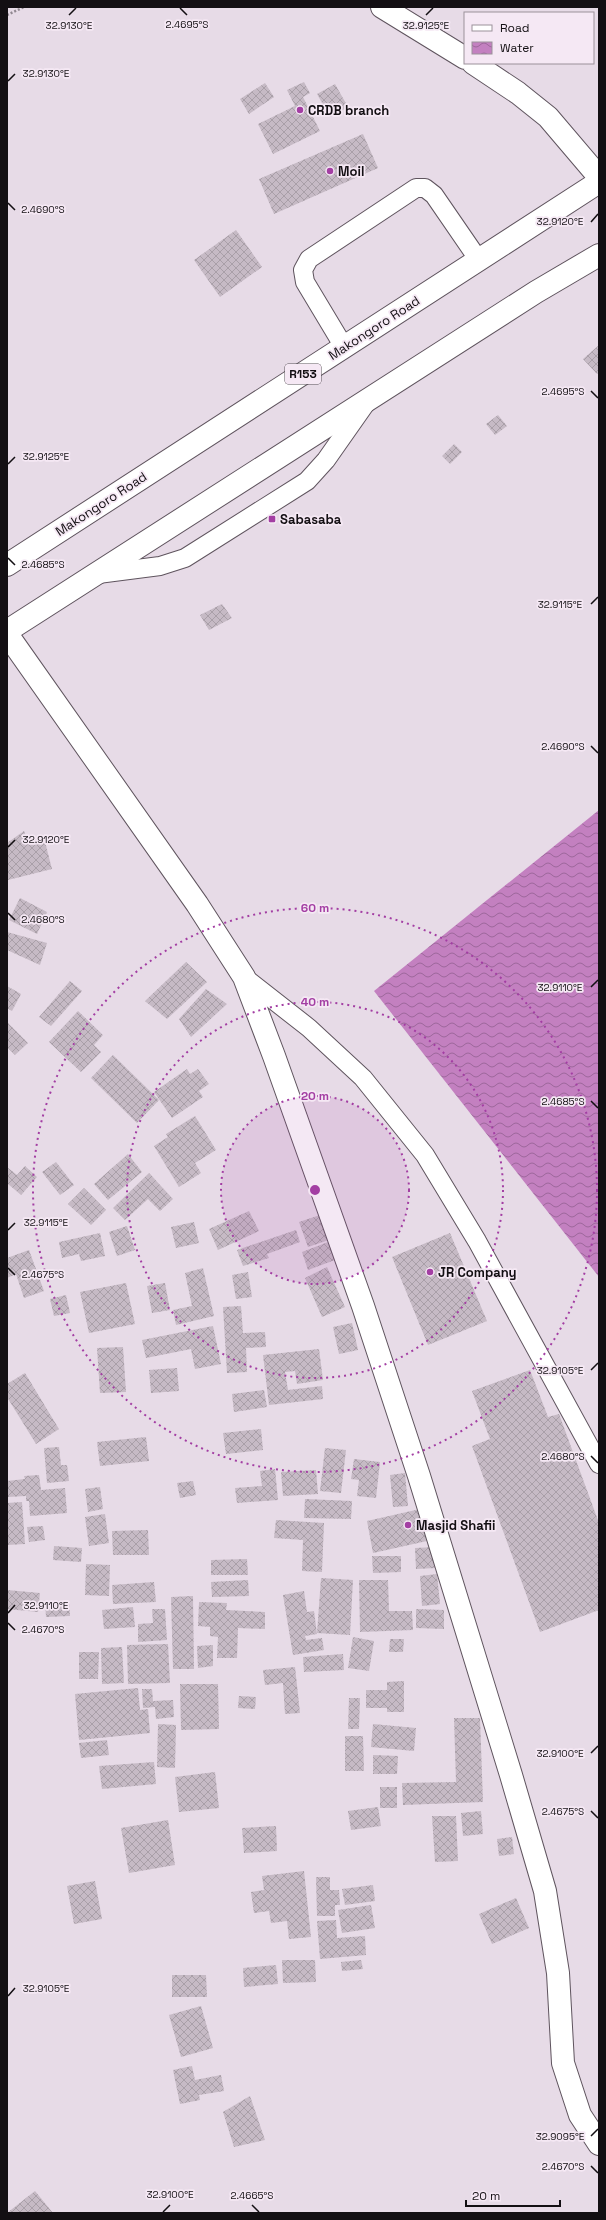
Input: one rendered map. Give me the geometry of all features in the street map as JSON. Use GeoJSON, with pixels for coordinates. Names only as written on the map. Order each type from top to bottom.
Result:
{"type":"FeatureCollection","features":[{"type":"Feature","properties":{"kind":"main road"},"geometry":{"type":"LineString","coordinates":[[382,7],[464,57]]}},
{"type":"Feature","properties":{"kind":"main road"},"geometry":{"type":"LineString","coordinates":[[474,64],[518,93],[548,117],[599,177]]}},
{"type":"Feature","properties":{"kind":"main road","name":"Makongoro Road"},"geometry":{"type":"LineString","coordinates":[[7,564],[599,182]]}},
{"type":"Feature","properties":{"kind":"main road"},"geometry":{"type":"LineString","coordinates":[[7,631],[536,292],[599,255]]}},
{"type":"Feature","properties":{"kind":"main road"},"geometry":{"type":"LineString","coordinates":[[7,634],[197,904],[244,977],[274,1056],[365,1314],[419,1476],[511,1775],[545,1891],[558,1973],[563,2063],[580,2115],[599,2144]]}},
{"type":"Feature","properties":{"kind":"lane"},"geometry":{"type":"LineString","coordinates":[[344,347],[305,282],[304,270],[309,259],[416,188],[425,188],[434,195],[478,259]]}},
{"type":"Feature","properties":{"kind":"lane"},"geometry":{"type":"LineString","coordinates":[[97,574],[160,566],[185,558],[307,482],[326,460],[366,402]]}},
{"type":"Feature","properties":{"kind":"lane"},"geometry":{"type":"LineString","coordinates":[[244,977],[309,1028],[363,1078],[425,1155],[477,1241],[599,1464]]}},
{"type":"Feature","properties":{"kind":"path"},"geometry":{"type":"LineString","coordinates":[[7,15],[24,7]]}},
{"type":"Feature","properties":{"kind":"water"},"geometry":{"type":"Polygon","coordinates":[[[599,810],[599,1277],[374,991],[599,810]]]}},
{"type":"Feature","properties":{"kind":"building"},"geometry":{"type":"Polygon","coordinates":[[[304,82],[310,93],[303,97],[320,131],[273,154],[258,124],[295,106],[287,90],[304,82]]]}},
{"type":"Feature","properties":{"kind":"building"},"geometry":{"type":"Polygon","coordinates":[[[265,83],[274,97],[249,114],[240,99],[265,83]]]}},
{"type":"Feature","properties":{"kind":"building"},"geometry":{"type":"Polygon","coordinates":[[[335,84],[348,107],[330,117],[317,94],[335,84]]]}},
{"type":"Feature","properties":{"kind":"building"},"geometry":{"type":"Polygon","coordinates":[[[363,134],[378,168],[274,214],[259,179],[363,134]]]}},
{"type":"Feature","properties":{"kind":"building"},"geometry":{"type":"Polygon","coordinates":[[[236,230],[262,267],[220,297],[194,260],[236,230]]]}},
{"type":"Feature","properties":{"kind":"building"},"geometry":{"type":"Polygon","coordinates":[[[599,345],[599,372],[597,374],[583,359],[599,345]]]}},
{"type":"Feature","properties":{"kind":"building"},"geometry":{"type":"Polygon","coordinates":[[[498,415],[507,426],[495,435],[486,424],[498,415]]]}},
{"type":"Feature","properties":{"kind":"building"},"geometry":{"type":"Polygon","coordinates":[[[454,444],[462,452],[450,464],[442,456],[454,444]]]}},
{"type":"Feature","properties":{"kind":"building"},"geometry":{"type":"Polygon","coordinates":[[[222,604],[232,618],[209,630],[200,615],[222,604]]]}},
{"type":"Feature","properties":{"kind":"building"},"geometry":{"type":"Polygon","coordinates":[[[24,831],[27,839],[44,838],[52,869],[8,880],[7,843],[24,831]]]}},
{"type":"Feature","properties":{"kind":"building"},"geometry":{"type":"Polygon","coordinates":[[[20,898],[47,912],[37,934],[9,920],[20,898]]]}},
{"type":"Feature","properties":{"kind":"building"},"geometry":{"type":"Polygon","coordinates":[[[7,932],[47,943],[40,965],[7,950],[7,932]]]}},
{"type":"Feature","properties":{"kind":"building"},"geometry":{"type":"Polygon","coordinates":[[[186,962],[207,982],[167,1019],[145,1001],[186,962]]]}},
{"type":"Feature","properties":{"kind":"building"},"geometry":{"type":"Polygon","coordinates":[[[70,981],[82,991],[51,1026],[39,1017],[70,981]]]}},
{"type":"Feature","properties":{"kind":"building"},"geometry":{"type":"Polygon","coordinates":[[[7,986],[21,994],[12,1011],[7,1008],[7,986]]]}},
{"type":"Feature","properties":{"kind":"building"},"geometry":{"type":"Polygon","coordinates":[[[206,989],[227,1004],[191,1037],[179,1019],[206,989]]]}},
{"type":"Feature","properties":{"kind":"building"},"geometry":{"type":"Polygon","coordinates":[[[78,1011],[103,1035],[94,1045],[101,1052],[81,1072],[49,1042],[78,1011]]]}},
{"type":"Feature","properties":{"kind":"building"},"geometry":{"type":"Polygon","coordinates":[[[7,1022],[28,1043],[15,1055],[7,1047],[7,1022]]]}},
{"type":"Feature","properties":{"kind":"building"},"geometry":{"type":"Polygon","coordinates":[[[113,1055],[159,1100],[137,1123],[91,1078],[113,1055]]]}},
{"type":"Feature","properties":{"kind":"building"},"geometry":{"type":"Polygon","coordinates":[[[187,1069],[190,1074],[198,1069],[209,1084],[199,1091],[203,1097],[172,1118],[154,1092],[187,1069]]]}},
{"type":"Feature","properties":{"kind":"building"},"geometry":{"type":"Polygon","coordinates":[[[195,1116],[216,1150],[195,1163],[201,1173],[179,1187],[154,1146],[168,1137],[166,1134],[195,1116]]]}},
{"type":"Feature","properties":{"kind":"building"},"geometry":{"type":"Polygon","coordinates":[[[128,1154],[142,1172],[108,1200],[94,1184],[128,1154]]]}},
{"type":"Feature","properties":{"kind":"building"},"geometry":{"type":"Polygon","coordinates":[[[56,1162],[74,1185],[60,1195],[42,1172],[56,1162]]]}},
{"type":"Feature","properties":{"kind":"building"},"geometry":{"type":"Polygon","coordinates":[[[25,1166],[37,1177],[21,1195],[7,1183],[7,1167],[17,1175],[25,1166]]]}},
{"type":"Feature","properties":{"kind":"building"},"geometry":{"type":"Polygon","coordinates":[[[149,1173],[173,1199],[160,1211],[148,1199],[125,1220],[113,1208],[149,1173]]]}},
{"type":"Feature","properties":{"kind":"building"},"geometry":{"type":"Polygon","coordinates":[[[84,1188],[106,1210],[91,1225],[68,1204],[84,1188]]]}},
{"type":"Feature","properties":{"kind":"building"},"geometry":{"type":"Polygon","coordinates":[[[249,1211],[259,1231],[218,1250],[209,1229],[249,1211]]]}},
{"type":"Feature","properties":{"kind":"building"},"geometry":{"type":"Polygon","coordinates":[[[320,1215],[329,1240],[308,1247],[299,1222],[320,1215]]]}},
{"type":"Feature","properties":{"kind":"building"},"geometry":{"type":"Polygon","coordinates":[[[194,1222],[199,1243],[176,1248],[171,1227],[194,1222]]]}},
{"type":"Feature","properties":{"kind":"building"},"geometry":{"type":"Polygon","coordinates":[[[127,1226],[135,1250],[117,1256],[109,1232],[127,1226]]]}},
{"type":"Feature","properties":{"kind":"building"},"geometry":{"type":"Polygon","coordinates":[[[296,1230],[300,1242],[267,1254],[269,1258],[243,1266],[237,1250],[296,1230]]]}},
{"type":"Feature","properties":{"kind":"building"},"geometry":{"type":"Polygon","coordinates":[[[100,1233],[105,1256],[81,1261],[79,1254],[62,1258],[59,1242],[100,1233]]]}},
{"type":"Feature","properties":{"kind":"building"},"geometry":{"type":"Polygon","coordinates":[[[450,1233],[487,1321],[428,1345],[392,1257],[450,1233]]]}},
{"type":"Feature","properties":{"kind":"building"},"geometry":{"type":"Polygon","coordinates":[[[328,1242],[335,1260],[308,1270],[302,1252],[328,1242]]]}},
{"type":"Feature","properties":{"kind":"building"},"geometry":{"type":"Polygon","coordinates":[[[29,1250],[44,1291],[24,1298],[16,1274],[7,1278],[7,1258],[29,1250]]]}},
{"type":"Feature","properties":{"kind":"building"},"geometry":{"type":"Polygon","coordinates":[[[327,1267],[345,1307],[322,1317],[305,1278],[327,1267]]]}},
{"type":"Feature","properties":{"kind":"building"},"geometry":{"type":"Polygon","coordinates":[[[203,1268],[214,1316],[176,1325],[173,1310],[192,1306],[185,1273],[203,1268]]]}},
{"type":"Feature","properties":{"kind":"building"},"geometry":{"type":"Polygon","coordinates":[[[248,1272],[252,1297],[236,1299],[232,1275],[248,1272]]]}},
{"type":"Feature","properties":{"kind":"building"},"geometry":{"type":"Polygon","coordinates":[[[126,1283],[135,1324],[89,1333],[80,1292],[126,1283]]]}},
{"type":"Feature","properties":{"kind":"building"},"geometry":{"type":"Polygon","coordinates":[[[165,1283],[170,1310],[152,1313],[147,1286],[165,1283]]]}},
{"type":"Feature","properties":{"kind":"building"},"geometry":{"type":"Polygon","coordinates":[[[66,1295],[70,1313],[54,1316],[50,1299],[66,1295]]]}},
{"type":"Feature","properties":{"kind":"building"},"geometry":{"type":"Polygon","coordinates":[[[241,1306],[243,1333],[265,1332],[266,1347],[246,1348],[247,1372],[227,1373],[223,1307],[241,1306]]]}},
{"type":"Feature","properties":{"kind":"building"},"geometry":{"type":"Polygon","coordinates":[[[352,1323],[358,1350],[339,1354],[333,1327],[352,1323]]]}},
{"type":"Feature","properties":{"kind":"building"},"geometry":{"type":"Polygon","coordinates":[[[213,1326],[221,1364],[195,1369],[191,1349],[146,1358],[142,1340],[213,1326]]]}},
{"type":"Feature","properties":{"kind":"building"},"geometry":{"type":"Polygon","coordinates":[[[123,1347],[126,1392],[100,1393],[97,1348],[123,1347]]]}},
{"type":"Feature","properties":{"kind":"building"},"geometry":{"type":"Polygon","coordinates":[[[319,1349],[323,1380],[297,1384],[295,1371],[285,1372],[288,1390],[322,1386],[323,1399],[269,1405],[263,1355],[319,1349]]]}},
{"type":"Feature","properties":{"kind":"building"},"geometry":{"type":"Polygon","coordinates":[[[177,1368],[179,1391],[151,1393],[149,1370],[177,1368]]]}},
{"type":"Feature","properties":{"kind":"building"},"geometry":{"type":"Polygon","coordinates":[[[530,1370],[548,1417],[559,1414],[599,1523],[599,1610],[540,1632],[472,1446],[490,1439],[472,1391],[530,1370]]]}},
{"type":"Feature","properties":{"kind":"building"},"geometry":{"type":"Polygon","coordinates":[[[25,1373],[59,1429],[36,1444],[7,1397],[7,1384],[25,1373]]]}},
{"type":"Feature","properties":{"kind":"building"},"geometry":{"type":"Polygon","coordinates":[[[264,1390],[267,1407],[234,1412],[232,1394],[264,1390]]]}},
{"type":"Feature","properties":{"kind":"building"},"geometry":{"type":"Polygon","coordinates":[[[261,1429],[263,1450],[226,1454],[223,1433],[261,1429]]]}},
{"type":"Feature","properties":{"kind":"building"},"geometry":{"type":"Polygon","coordinates":[[[146,1437],[149,1461],[100,1466],[97,1442],[146,1437]]]}},
{"type":"Feature","properties":{"kind":"building"},"geometry":{"type":"Polygon","coordinates":[[[59,1447],[61,1465],[67,1465],[69,1481],[47,1483],[44,1448],[59,1447]]]}},
{"type":"Feature","properties":{"kind":"building"},"geometry":{"type":"Polygon","coordinates":[[[325,1448],[346,1450],[341,1493],[320,1491],[325,1448]]]}},
{"type":"Feature","properties":{"kind":"building"},"geometry":{"type":"Polygon","coordinates":[[[354,1459],[380,1462],[376,1498],[357,1496],[359,1480],[351,1479],[354,1459]]]}},
{"type":"Feature","properties":{"kind":"building"},"geometry":{"type":"Polygon","coordinates":[[[275,1469],[278,1500],[237,1503],[235,1488],[262,1486],[260,1471],[275,1469]]]}},
{"type":"Feature","properties":{"kind":"building"},"geometry":{"type":"Polygon","coordinates":[[[316,1470],[318,1494],[283,1496],[281,1472],[316,1470]]]}},
{"type":"Feature","properties":{"kind":"building"},"geometry":{"type":"Polygon","coordinates":[[[405,1473],[408,1506],[393,1507],[390,1475],[405,1473]]]}},
{"type":"Feature","properties":{"kind":"building"},"geometry":{"type":"Polygon","coordinates":[[[39,1475],[41,1490],[65,1488],[67,1513],[30,1516],[29,1501],[26,1501],[26,1496],[8,1497],[7,1481],[25,1479],[24,1476],[39,1475]]]}},
{"type":"Feature","properties":{"kind":"building"},"geometry":{"type":"Polygon","coordinates":[[[193,1481],[196,1495],[180,1498],[177,1483],[193,1481]]]}},
{"type":"Feature","properties":{"kind":"building"},"geometry":{"type":"Polygon","coordinates":[[[100,1487],[103,1509],[88,1512],[85,1489],[100,1487]]]}},
{"type":"Feature","properties":{"kind":"building"},"geometry":{"type":"Polygon","coordinates":[[[305,1499],[352,1501],[351,1519],[304,1518],[305,1499]]]}},
{"type":"Feature","properties":{"kind":"building"},"geometry":{"type":"Polygon","coordinates":[[[22,1502],[25,1544],[7,1545],[7,1503],[22,1502]]]}},
{"type":"Feature","properties":{"kind":"building"},"geometry":{"type":"Polygon","coordinates":[[[420,1509],[427,1541],[373,1553],[367,1521],[420,1509]]]}},
{"type":"Feature","properties":{"kind":"building"},"geometry":{"type":"Polygon","coordinates":[[[105,1514],[109,1543],[89,1546],[85,1517],[105,1514]]]}},
{"type":"Feature","properties":{"kind":"building"},"geometry":{"type":"Polygon","coordinates":[[[276,1520],[324,1523],[322,1572],[302,1571],[303,1540],[274,1538],[276,1520]]]}},
{"type":"Feature","properties":{"kind":"building"},"geometry":{"type":"Polygon","coordinates":[[[43,1526],[45,1540],[29,1542],[27,1527],[43,1526]]]}},
{"type":"Feature","properties":{"kind":"building"},"geometry":{"type":"Polygon","coordinates":[[[148,1530],[149,1555],[113,1555],[112,1531],[148,1530]]]}},
{"type":"Feature","properties":{"kind":"building"},"geometry":{"type":"Polygon","coordinates":[[[54,1546],[82,1548],[81,1562],[53,1560],[54,1546]]]}},
{"type":"Feature","properties":{"kind":"building"},"geometry":{"type":"Polygon","coordinates":[[[435,1547],[436,1568],[416,1569],[415,1548],[435,1547]]]}},
{"type":"Feature","properties":{"kind":"building"},"geometry":{"type":"Polygon","coordinates":[[[372,1556],[401,1556],[401,1572],[373,1573],[372,1556]]]}},
{"type":"Feature","properties":{"kind":"building"},"geometry":{"type":"Polygon","coordinates":[[[247,1559],[248,1575],[211,1575],[211,1560],[247,1559]]]}},
{"type":"Feature","properties":{"kind":"building"},"geometry":{"type":"Polygon","coordinates":[[[86,1564],[110,1565],[109,1596],[85,1595],[86,1564]]]}},
{"type":"Feature","properties":{"kind":"building"},"geometry":{"type":"Polygon","coordinates":[[[437,1574],[440,1604],[422,1606],[420,1576],[437,1574]]]}},
{"type":"Feature","properties":{"kind":"building"},"geometry":{"type":"Polygon","coordinates":[[[321,1578],[353,1580],[350,1635],[317,1633],[321,1578]]]}},
{"type":"Feature","properties":{"kind":"building"},"geometry":{"type":"Polygon","coordinates":[[[248,1580],[249,1596],[212,1597],[211,1582],[248,1580]]]}},
{"type":"Feature","properties":{"kind":"building"},"geometry":{"type":"Polygon","coordinates":[[[359,1580],[388,1580],[389,1611],[412,1611],[413,1630],[360,1632],[359,1580]]]}},
{"type":"Feature","properties":{"kind":"building"},"geometry":{"type":"Polygon","coordinates":[[[154,1582],[156,1602],[113,1604],[112,1585],[154,1582]]]}},
{"type":"Feature","properties":{"kind":"building"},"geometry":{"type":"Polygon","coordinates":[[[7,1590],[40,1593],[38,1612],[7,1609],[7,1590]]]}},
{"type":"Feature","properties":{"kind":"building"},"geometry":{"type":"Polygon","coordinates":[[[304,1591],[307,1612],[314,1611],[317,1634],[305,1636],[306,1640],[322,1638],[324,1650],[293,1655],[283,1595],[304,1591]]]}},
{"type":"Feature","properties":{"kind":"building"},"geometry":{"type":"Polygon","coordinates":[[[193,1596],[194,1669],[173,1669],[171,1597],[193,1596]]]}},
{"type":"Feature","properties":{"kind":"building"},"geometry":{"type":"Polygon","coordinates":[[[45,1601],[69,1601],[70,1616],[46,1617],[45,1601]]]}},
{"type":"Feature","properties":{"kind":"building"},"geometry":{"type":"Polygon","coordinates":[[[199,1602],[227,1603],[226,1610],[265,1612],[265,1629],[238,1628],[237,1658],[217,1658],[218,1637],[210,1636],[210,1627],[198,1626],[199,1602]]]}},
{"type":"Feature","properties":{"kind":"building"},"geometry":{"type":"Polygon","coordinates":[[[133,1607],[135,1627],[104,1629],[102,1610],[133,1607]]]}},
{"type":"Feature","properties":{"kind":"building"},"geometry":{"type":"Polygon","coordinates":[[[152,1609],[165,1609],[167,1640],[138,1642],[138,1624],[153,1623],[152,1609]]]}},
{"type":"Feature","properties":{"kind":"building"},"geometry":{"type":"Polygon","coordinates":[[[416,1609],[444,1610],[444,1629],[416,1628],[416,1609]]]}},
{"type":"Feature","properties":{"kind":"building"},"geometry":{"type":"Polygon","coordinates":[[[353,1637],[374,1641],[369,1671],[348,1668],[353,1637]]]}},
{"type":"Feature","properties":{"kind":"building"},"geometry":{"type":"Polygon","coordinates":[[[390,1639],[404,1639],[403,1652],[389,1652],[390,1639]]]}},
{"type":"Feature","properties":{"kind":"building"},"geometry":{"type":"Polygon","coordinates":[[[168,1644],[170,1683],[128,1684],[127,1645],[168,1644]]]}},
{"type":"Feature","properties":{"kind":"building"},"geometry":{"type":"Polygon","coordinates":[[[213,1645],[213,1666],[198,1668],[197,1646],[213,1645]]]}},
{"type":"Feature","properties":{"kind":"building"},"geometry":{"type":"Polygon","coordinates":[[[122,1647],[124,1683],[102,1684],[101,1648],[122,1647]]]}},
{"type":"Feature","properties":{"kind":"building"},"geometry":{"type":"Polygon","coordinates":[[[79,1652],[99,1652],[98,1679],[79,1679],[79,1652]]]}},
{"type":"Feature","properties":{"kind":"building"},"geometry":{"type":"Polygon","coordinates":[[[343,1654],[344,1670],[304,1672],[303,1657],[343,1654]]]}},
{"type":"Feature","properties":{"kind":"building"},"geometry":{"type":"Polygon","coordinates":[[[295,1667],[300,1713],[285,1714],[283,1683],[265,1685],[263,1670],[295,1667]]]}},
{"type":"Feature","properties":{"kind":"building"},"geometry":{"type":"Polygon","coordinates":[[[404,1681],[404,1712],[387,1712],[387,1708],[366,1708],[366,1690],[387,1690],[387,1682],[404,1681]]]}},
{"type":"Feature","properties":{"kind":"building"},"geometry":{"type":"Polygon","coordinates":[[[180,1684],[218,1684],[219,1729],[181,1730],[180,1684]]]}},
{"type":"Feature","properties":{"kind":"building"},"geometry":{"type":"Polygon","coordinates":[[[138,1688],[140,1710],[148,1709],[150,1733],[79,1740],[75,1694],[138,1688]]]}},
{"type":"Feature","properties":{"kind":"building"},"geometry":{"type":"Polygon","coordinates":[[[142,1689],[152,1689],[153,1701],[173,1700],[174,1717],[156,1719],[155,1707],[143,1708],[142,1689]]]}},
{"type":"Feature","properties":{"kind":"building"},"geometry":{"type":"Polygon","coordinates":[[[239,1696],[256,1697],[255,1709],[238,1708],[239,1696]]]}},
{"type":"Feature","properties":{"kind":"building"},"geometry":{"type":"Polygon","coordinates":[[[349,1698],[360,1698],[359,1729],[348,1729],[349,1698]]]}},
{"type":"Feature","properties":{"kind":"building"},"geometry":{"type":"Polygon","coordinates":[[[454,1718],[480,1718],[483,1802],[403,1805],[402,1783],[456,1782],[454,1718]]]}},
{"type":"Feature","properties":{"kind":"building"},"geometry":{"type":"Polygon","coordinates":[[[158,1724],[176,1725],[175,1768],[157,1767],[158,1724]]]}},
{"type":"Feature","properties":{"kind":"building"},"geometry":{"type":"Polygon","coordinates":[[[373,1724],[416,1728],[414,1751],[371,1747],[373,1724]]]}},
{"type":"Feature","properties":{"kind":"building"},"geometry":{"type":"Polygon","coordinates":[[[345,1736],[363,1736],[364,1771],[345,1771],[345,1736]]]}},
{"type":"Feature","properties":{"kind":"building"},"geometry":{"type":"Polygon","coordinates":[[[107,1740],[109,1755],[81,1758],[79,1743],[107,1740]]]}},
{"type":"Feature","properties":{"kind":"building"},"geometry":{"type":"Polygon","coordinates":[[[373,1755],[398,1756],[397,1774],[373,1774],[373,1755]]]}},
{"type":"Feature","properties":{"kind":"building"},"geometry":{"type":"Polygon","coordinates":[[[154,1762],[156,1784],[102,1789],[99,1766],[154,1762]]]}},
{"type":"Feature","properties":{"kind":"building"},"geometry":{"type":"Polygon","coordinates":[[[215,1772],[219,1808],[179,1812],[175,1777],[215,1772]]]}},
{"type":"Feature","properties":{"kind":"building"},"geometry":{"type":"Polygon","coordinates":[[[380,1787],[397,1787],[397,1808],[380,1808],[380,1787]]]}},
{"type":"Feature","properties":{"kind":"building"},"geometry":{"type":"Polygon","coordinates":[[[378,1807],[381,1826],[351,1830],[348,1811],[378,1807]]]}},
{"type":"Feature","properties":{"kind":"building"},"geometry":{"type":"Polygon","coordinates":[[[481,1811],[483,1834],[463,1836],[461,1813],[481,1811]]]}},
{"type":"Feature","properties":{"kind":"building"},"geometry":{"type":"Polygon","coordinates":[[[432,1816],[456,1816],[458,1861],[435,1862],[432,1816]]]}},
{"type":"Feature","properties":{"kind":"building"},"geometry":{"type":"Polygon","coordinates":[[[168,1820],[175,1865],[129,1873],[121,1828],[168,1820]]]}},
{"type":"Feature","properties":{"kind":"building"},"geometry":{"type":"Polygon","coordinates":[[[276,1826],[277,1851],[244,1853],[242,1828],[276,1826]]]}},
{"type":"Feature","properties":{"kind":"building"},"geometry":{"type":"Polygon","coordinates":[[[512,1837],[514,1854],[499,1856],[497,1839],[512,1837]]]}},
{"type":"Feature","properties":{"kind":"building"},"geometry":{"type":"Polygon","coordinates":[[[304,1871],[311,1937],[289,1939],[287,1921],[271,1923],[269,1911],[254,1913],[251,1892],[264,1890],[262,1876],[304,1871]]]}},
{"type":"Feature","properties":{"kind":"building"},"geometry":{"type":"Polygon","coordinates":[[[316,1877],[330,1877],[330,1890],[339,1890],[340,1905],[335,1905],[335,1916],[317,1916],[316,1877]]]}},
{"type":"Feature","properties":{"kind":"building"},"geometry":{"type":"Polygon","coordinates":[[[95,1881],[102,1919],[74,1924],[67,1886],[95,1881]]]}},
{"type":"Feature","properties":{"kind":"building"},"geometry":{"type":"Polygon","coordinates":[[[373,1885],[375,1901],[345,1905],[342,1889],[373,1885]]]}},
{"type":"Feature","properties":{"kind":"building"},"geometry":{"type":"Polygon","coordinates":[[[516,1898],[529,1928],[492,1944],[479,1914],[516,1898]]]}},
{"type":"Feature","properties":{"kind":"building"},"geometry":{"type":"Polygon","coordinates":[[[371,1905],[375,1928],[342,1933],[338,1910],[371,1905]]]}},
{"type":"Feature","properties":{"kind":"building"},"geometry":{"type":"Polygon","coordinates":[[[336,1920],[337,1938],[365,1936],[366,1955],[320,1959],[317,1921],[336,1920]]]}},
{"type":"Feature","properties":{"kind":"building"},"geometry":{"type":"Polygon","coordinates":[[[282,1960],[315,1960],[316,1982],[283,1983],[282,1960]]]}},
{"type":"Feature","properties":{"kind":"building"},"geometry":{"type":"Polygon","coordinates":[[[361,1960],[363,1969],[342,1971],[341,1962],[361,1960]]]}},
{"type":"Feature","properties":{"kind":"building"},"geometry":{"type":"Polygon","coordinates":[[[276,1965],[278,1984],[244,1987],[243,1968],[276,1965]]]}},
{"type":"Feature","properties":{"kind":"building"},"geometry":{"type":"Polygon","coordinates":[[[172,1975],[206,1975],[207,1997],[172,1997],[172,1975]]]}},
{"type":"Feature","properties":{"kind":"building"},"geometry":{"type":"Polygon","coordinates":[[[201,2006],[213,2048],[181,2057],[169,2015],[201,2006]]]}},
{"type":"Feature","properties":{"kind":"building"},"geometry":{"type":"Polygon","coordinates":[[[192,2066],[195,2080],[221,2075],[224,2091],[199,2095],[200,2100],[180,2104],[173,2070],[192,2066]]]}},
{"type":"Feature","properties":{"kind":"building"},"geometry":{"type":"Polygon","coordinates":[[[250,2096],[265,2140],[234,2147],[223,2112],[250,2096]]]}},
{"type":"Feature","properties":{"kind":"building"},"geometry":{"type":"Polygon","coordinates":[[[35,2191],[53,2213],[7,2213],[35,2191]]]}},
{"type":"Feature","properties":{"kind":"place","name":"CRDB branch"},"geometry":{"type":"Point","coordinates":[300,110]}},
{"type":"Feature","properties":{"kind":"place","name":"Moil"},"geometry":{"type":"Point","coordinates":[330,171]}},
{"type":"Feature","properties":{"kind":"place","name":"Sabasaba"},"geometry":{"type":"Point","coordinates":[272,519]}},
{"type":"Feature","properties":{"kind":"place","name":"JR Company"},"geometry":{"type":"Point","coordinates":[430,1272]}},
{"type":"Feature","properties":{"kind":"place","name":"Masjid Shafii"},"geometry":{"type":"Point","coordinates":[408,1525]}}]}
